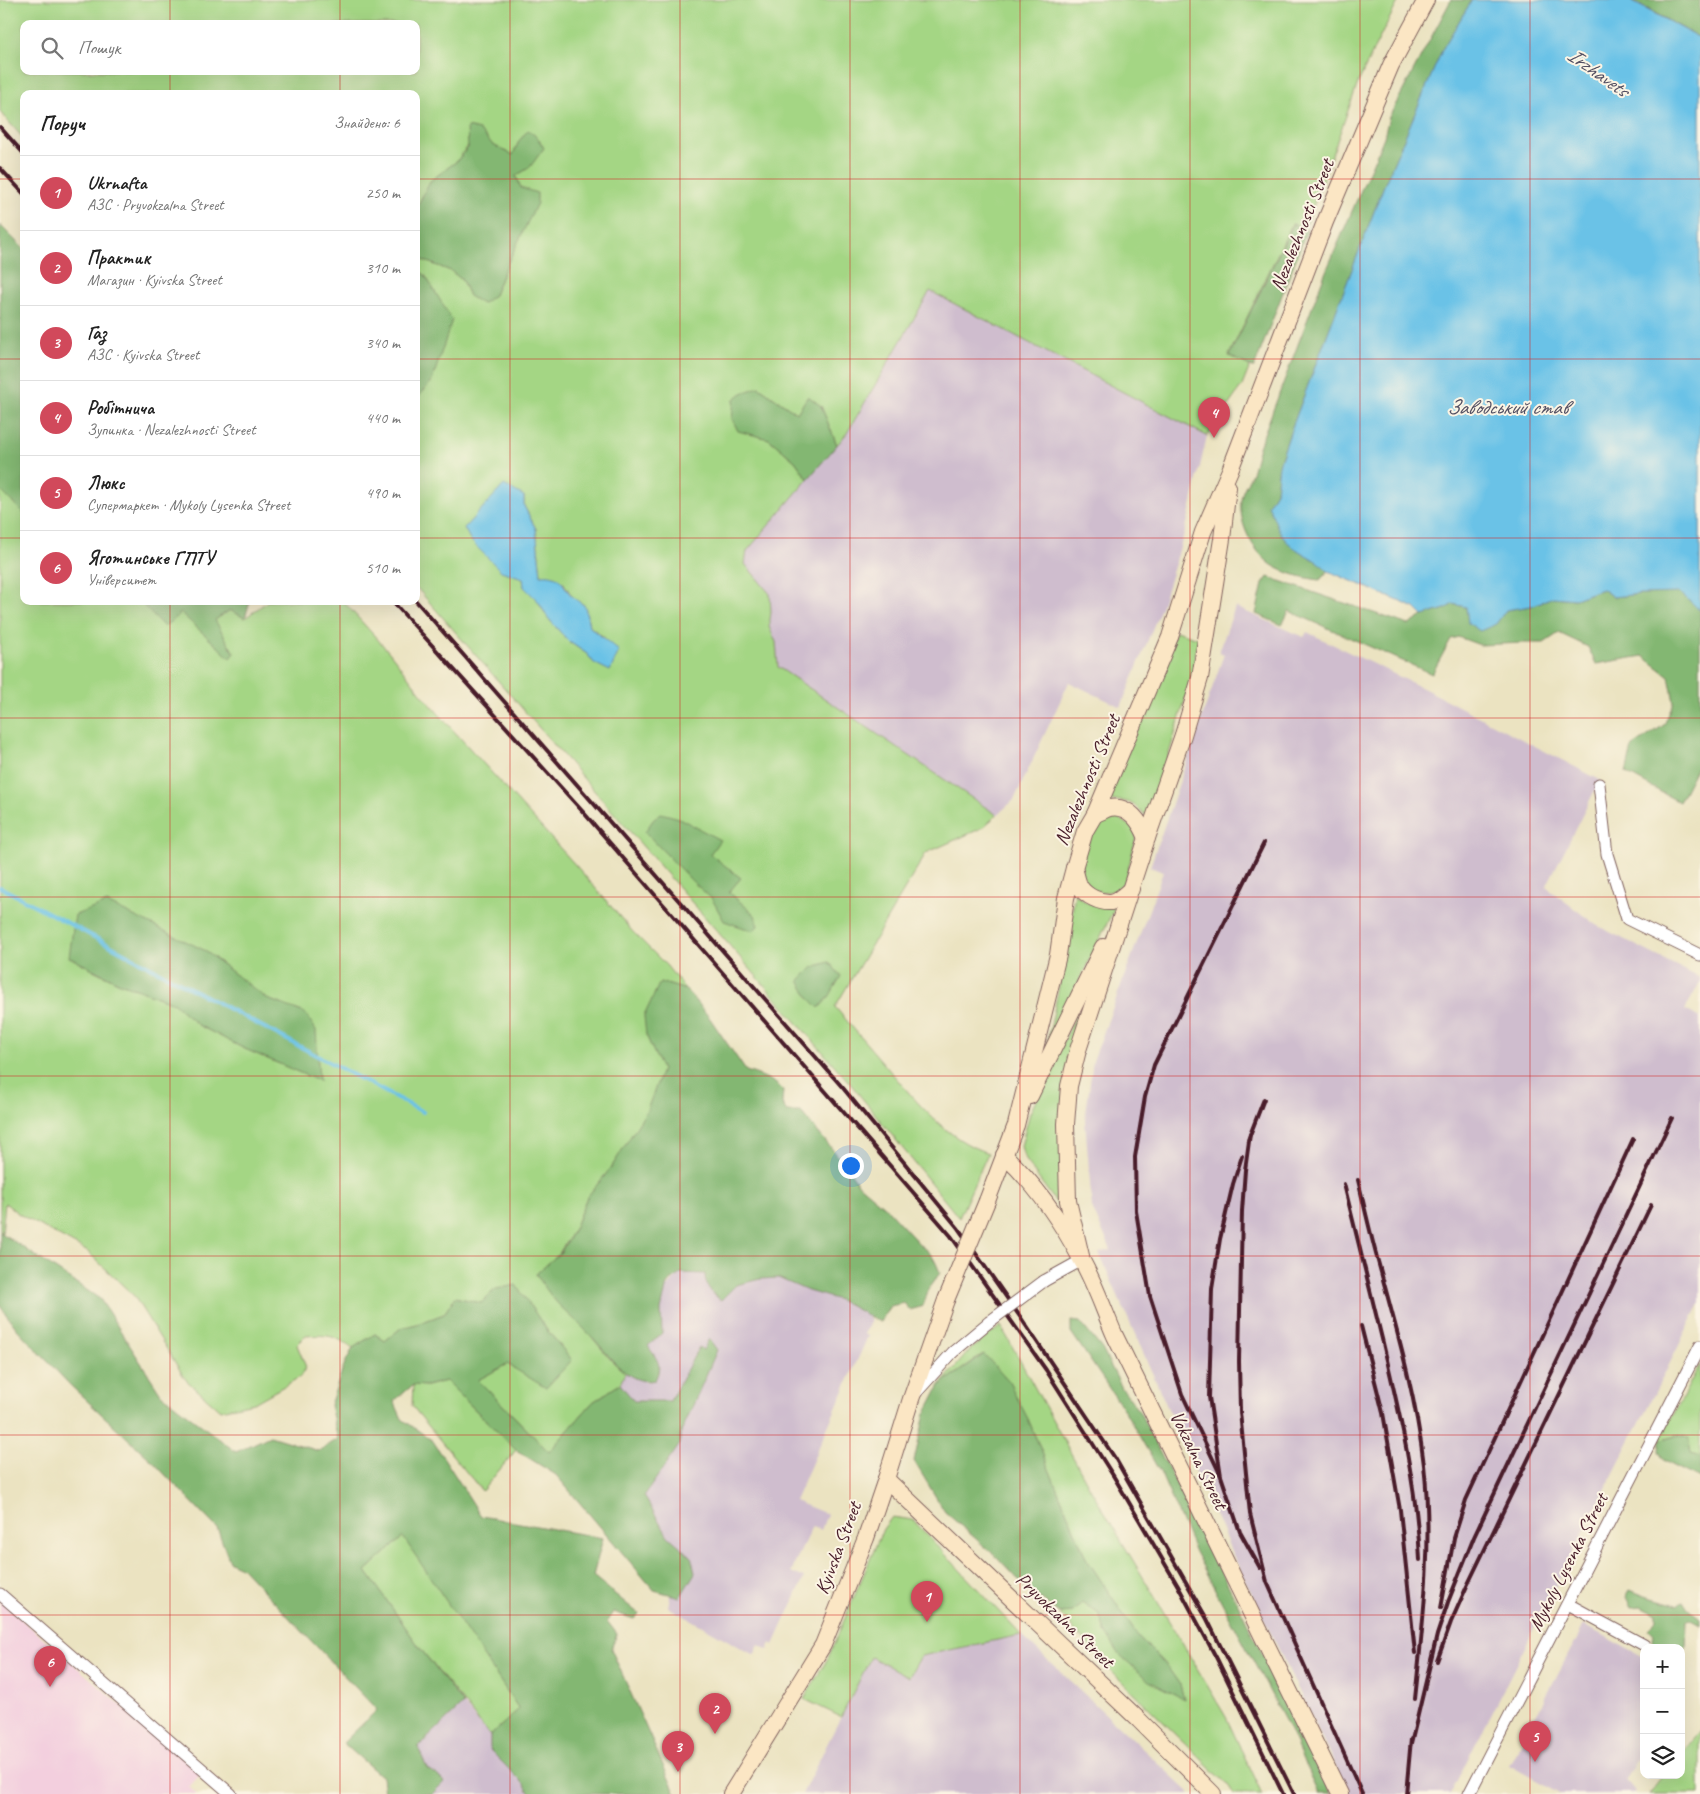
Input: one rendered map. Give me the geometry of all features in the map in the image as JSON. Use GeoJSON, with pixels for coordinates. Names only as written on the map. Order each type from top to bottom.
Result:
{"type":"FeatureCollection","features":[{"type":"Feature","properties":{"kind":"main road","name":"Nezalezhnosti Street"},"geometry":{"type":"LineString","coordinates":[[946,1300],[1016,1125],[1058,955],[1066,898],[1085,831],[1095,814],[1170,637],[1203,532],[1230,470],[1325,222],[1372,106],[1391,65],[1426,0]]}},
{"type":"Feature","properties":{"kind":"main road","name":"Nezalezhnosti Street"},"geometry":{"type":"LineString","coordinates":[[1131,889],[1146,838],[1183,736],[1200,678],[1222,539],[1230,470]]}},
{"type":"Feature","properties":{"kind":"main road"},"geometry":{"type":"LineString","coordinates":[[1095,814],[1110,808],[1120,808],[1139,821],[1146,838]]}},
{"type":"Feature","properties":{"kind":"main road"},"geometry":{"type":"LineString","coordinates":[[1074,868],[1079,885],[1085,893],[1097,900],[1111,902],[1131,889]]}},
{"type":"Feature","properties":{"kind":"main road"},"geometry":{"type":"LineString","coordinates":[[1016,1125],[1131,889]]}},
{"type":"Feature","properties":{"kind":"main road"},"geometry":{"type":"LineString","coordinates":[[1082,1260],[1068,1201],[1066,1124],[1069,1086],[1078,1050],[1131,889]]}},
{"type":"Feature","properties":{"kind":"main road","name":"Vokzalna Street"},"geometry":{"type":"LineString","coordinates":[[1004,1156],[1021,1171],[1050,1208],[1082,1260],[1119,1345],[1340,1794]]}},
{"type":"Feature","properties":{"kind":"main road","name":"Kyivska Street"},"geometry":{"type":"LineString","coordinates":[[732,1794],[823,1645],[866,1538],[911,1399],[946,1300]]}},
{"type":"Feature","properties":{"kind":"main road","name":"Pryvokzalna Street"},"geometry":{"type":"LineString","coordinates":[[886,1479],[1213,1794]]}},
{"type":"Feature","properties":{"kind":"street"},"geometry":{"type":"LineString","coordinates":[[1600,784],[1607,854],[1628,919],[1700,955]]}},
{"type":"Feature","properties":{"kind":"street"},"geometry":{"type":"LineString","coordinates":[[911,1399],[953,1352],[989,1322],[1044,1281],[1082,1260]]}},
{"type":"Feature","properties":{"kind":"street","name":"Mykoly Lysenka Street"},"geometry":{"type":"LineString","coordinates":[[1469,1794],[1700,1346]]}},
{"type":"Feature","properties":{"kind":"street"},"geometry":{"type":"LineString","coordinates":[[0,1594],[231,1794]]}},
{"type":"Feature","properties":{"kind":"street"},"geometry":{"type":"LineString","coordinates":[[1568,1604],[1642,1644]]}},
{"type":"Feature","properties":{"kind":"shaded area"},"geometry":{"type":"Polygon","coordinates":[[[930,291],[1207,436],[1186,528],[1162,605],[1121,707],[1069,682],[1014,800],[997,815],[778,667],[776,642],[769,627],[771,612],[745,564],[747,551],[847,433],[930,291]]]}},
{"type":"Feature","properties":{"kind":"shaded area"},"geometry":{"type":"Polygon","coordinates":[[[1235,607],[1304,637],[1307,632],[1433,693],[1600,780],[1546,887],[1596,925],[1700,978],[1700,982],[1685,1010],[1700,1018],[1700,1304],[1450,1794],[1349,1794],[1232,1553],[1099,1253],[1111,1250],[1092,1208],[1085,1120],[1093,1061],[1163,872],[1150,867],[1224,654],[1219,652],[1235,607]]]}},
{"type":"Feature","properties":{"kind":"shaded area"},"geometry":{"type":"Polygon","coordinates":[[[681,1273],[705,1274],[721,1300],[736,1285],[760,1279],[778,1278],[808,1291],[839,1300],[867,1315],[871,1320],[864,1334],[868,1336],[795,1501],[827,1514],[821,1530],[812,1526],[791,1572],[804,1578],[774,1645],[771,1643],[768,1650],[759,1645],[754,1655],[668,1607],[678,1547],[630,1525],[633,1402],[620,1384],[625,1373],[646,1382],[655,1380],[659,1371],[648,1346],[662,1333],[661,1310],[666,1288],[681,1273]]]}},
{"type":"Feature","properties":{"kind":"shaded area"},"geometry":{"type":"Polygon","coordinates":[[[0,1601],[201,1774],[189,1787],[197,1794],[0,1794],[0,1601]]]}},
{"type":"Feature","properties":{"kind":"shaded area"},"geometry":{"type":"Polygon","coordinates":[[[1584,1625],[1640,1656],[1640,1754],[1626,1780],[1636,1792],[1634,1794],[1561,1794],[1509,1765],[1584,1625]]]}},
{"type":"Feature","properties":{"kind":"shaded area"},"geometry":{"type":"Polygon","coordinates":[[[1021,1635],[1191,1794],[802,1794],[871,1657],[921,1656],[1021,1635]]]}},
{"type":"Feature","properties":{"kind":"shaded area"},"geometry":{"type":"Polygon","coordinates":[[[463,1704],[490,1736],[490,1750],[525,1785],[530,1794],[432,1794],[443,1782],[436,1774],[427,1769],[418,1747],[463,1704]]]}},
{"type":"Feature","properties":{"kind":"green space"},"geometry":{"type":"Polygon","coordinates":[[[0,0],[1399,0],[1358,83],[1305,229],[1292,224],[1229,355],[1250,366],[1242,386],[1207,436],[930,291],[847,433],[837,445],[821,406],[808,397],[797,413],[759,387],[754,435],[769,439],[795,461],[808,479],[747,551],[745,564],[770,594],[771,612],[769,627],[776,642],[778,667],[997,815],[982,828],[926,853],[835,1007],[934,1119],[959,1139],[988,1153],[959,1218],[849,1082],[420,592],[420,395],[432,381],[425,275],[420,272],[420,259],[451,271],[462,280],[469,296],[494,295],[503,273],[521,188],[516,176],[530,167],[519,141],[513,156],[493,145],[479,130],[457,161],[430,181],[420,201],[420,90],[20,90],[20,134],[0,112],[0,0]],[[524,496],[514,575],[523,578],[524,587],[538,601],[548,618],[568,641],[587,654],[594,663],[605,638],[589,626],[585,606],[572,596],[563,582],[541,575],[536,529],[524,506],[524,496]]]}},
{"type":"Feature","properties":{"kind":"green space"},"geometry":{"type":"Polygon","coordinates":[[[1451,0],[1472,0],[1443,48],[1383,188],[1291,430],[1279,465],[1276,492],[1268,505],[1294,548],[1321,563],[1328,571],[1320,580],[1295,575],[1272,565],[1264,559],[1252,543],[1241,514],[1242,494],[1252,473],[1259,447],[1324,276],[1384,137],[1389,117],[1451,0]]]}},
{"type":"Feature","properties":{"kind":"green space"},"geometry":{"type":"Polygon","coordinates":[[[1629,0],[1700,0],[1700,38],[1635,2],[1629,0]]]}},
{"type":"Feature","properties":{"kind":"green space"},"geometry":{"type":"Polygon","coordinates":[[[467,127],[479,130],[493,145],[513,155],[519,141],[528,130],[537,137],[544,148],[530,167],[516,176],[521,188],[537,193],[537,203],[494,295],[482,304],[469,296],[462,280],[451,271],[420,259],[420,201],[430,181],[457,161],[468,147],[467,127]]]}},
{"type":"Feature","properties":{"kind":"green space"},"geometry":{"type":"Polygon","coordinates":[[[1293,224],[1307,230],[1254,368],[1229,356],[1293,224]]]}},
{"type":"Feature","properties":{"kind":"green space"},"geometry":{"type":"Polygon","coordinates":[[[0,225],[20,245],[20,510],[0,490],[0,225]]]}},
{"type":"Feature","properties":{"kind":"green space"},"geometry":{"type":"Polygon","coordinates":[[[420,272],[425,275],[452,320],[432,381],[420,395],[420,272]]]}},
{"type":"Feature","properties":{"kind":"green space"},"geometry":{"type":"Polygon","coordinates":[[[759,387],[797,413],[808,396],[821,406],[837,445],[808,479],[795,461],[769,439],[738,431],[732,419],[734,399],[742,393],[759,387]]]}},
{"type":"Feature","properties":{"kind":"green space"},"geometry":{"type":"Polygon","coordinates":[[[0,490],[20,510],[20,605],[143,605],[164,626],[181,612],[234,653],[214,620],[230,610],[245,618],[263,605],[347,605],[389,652],[444,720],[579,869],[632,931],[666,965],[686,990],[660,982],[646,1035],[662,1070],[648,1110],[611,1168],[587,1197],[574,1229],[558,1255],[536,1274],[611,1360],[625,1373],[620,1384],[593,1402],[549,1452],[478,1380],[507,1364],[572,1360],[547,1330],[496,1289],[481,1303],[455,1297],[444,1314],[401,1328],[385,1341],[375,1334],[353,1348],[330,1336],[304,1336],[297,1345],[306,1367],[300,1377],[254,1403],[220,1410],[186,1380],[134,1296],[88,1252],[19,1214],[5,1203],[2,1233],[0,1232],[0,490]],[[204,950],[93,970],[120,983],[174,1003],[198,1025],[245,1049],[319,1081],[305,1013],[267,999],[204,950]]]}},
{"type":"Feature","properties":{"kind":"green space"},"geometry":{"type":"Polygon","coordinates":[[[1268,577],[1409,625],[1423,616],[1445,609],[1453,604],[1466,607],[1496,624],[1506,610],[1531,606],[1553,597],[1575,599],[1602,589],[1613,597],[1680,592],[1700,610],[1700,761],[1679,802],[1626,773],[1632,747],[1664,725],[1674,702],[1669,676],[1643,656],[1596,664],[1588,647],[1559,633],[1544,643],[1480,645],[1458,637],[1451,639],[1432,674],[1289,611],[1282,625],[1256,614],[1263,584],[1268,577]]]}},
{"type":"Feature","properties":{"kind":"green space"},"geometry":{"type":"Polygon","coordinates":[[[143,605],[249,605],[245,618],[230,610],[215,620],[234,653],[230,658],[181,613],[164,627],[143,605]]]}},
{"type":"Feature","properties":{"kind":"green space"},"geometry":{"type":"Polygon","coordinates":[[[1176,631],[1198,638],[1192,677],[1149,820],[1132,804],[1121,801],[1108,801],[1176,631]]]}},
{"type":"Feature","properties":{"kind":"green space"},"geometry":{"type":"Polygon","coordinates":[[[661,813],[679,818],[720,840],[710,854],[741,878],[729,892],[755,915],[758,926],[753,931],[724,921],[712,899],[645,832],[653,820],[661,813]]]}},
{"type":"Feature","properties":{"kind":"green space"},"geometry":{"type":"Polygon","coordinates":[[[1118,818],[1134,828],[1136,836],[1127,873],[1123,883],[1115,890],[1106,892],[1095,890],[1087,886],[1083,879],[1081,871],[1084,853],[1091,836],[1099,824],[1106,820],[1118,818]]]}},
{"type":"Feature","properties":{"kind":"green space"},"geometry":{"type":"Polygon","coordinates":[[[1075,893],[1088,903],[1115,907],[1046,1050],[1067,947],[1075,893]]]}},
{"type":"Feature","properties":{"kind":"green space"},"geometry":{"type":"Polygon","coordinates":[[[107,903],[204,950],[267,999],[305,1013],[316,1030],[319,1081],[245,1049],[198,1025],[174,1003],[120,983],[69,957],[75,915],[107,903]]]}},
{"type":"Feature","properties":{"kind":"green space"},"geometry":{"type":"Polygon","coordinates":[[[1106,952],[1066,1076],[1064,1213],[1025,1160],[1021,1146],[1030,1113],[1106,952]]]}},
{"type":"Feature","properties":{"kind":"green space"},"geometry":{"type":"Polygon","coordinates":[[[829,962],[841,976],[829,997],[819,1008],[810,999],[799,981],[813,967],[829,962]]]}},
{"type":"Feature","properties":{"kind":"green space"},"geometry":{"type":"Polygon","coordinates":[[[660,982],[686,990],[709,1017],[746,1071],[761,1076],[779,1086],[783,1090],[782,1103],[787,1112],[801,1112],[843,1162],[859,1185],[885,1207],[931,1255],[940,1273],[930,1286],[923,1306],[910,1310],[904,1303],[890,1306],[880,1322],[839,1300],[808,1291],[778,1278],[760,1279],[736,1285],[721,1300],[709,1289],[705,1274],[681,1273],[667,1284],[661,1310],[662,1333],[648,1346],[658,1362],[659,1370],[655,1380],[645,1381],[626,1373],[618,1366],[586,1330],[553,1298],[536,1274],[561,1252],[574,1229],[587,1197],[611,1168],[647,1110],[662,1070],[646,1035],[644,1016],[660,982]]]}},
{"type":"Feature","properties":{"kind":"green space"},"geometry":{"type":"Polygon","coordinates":[[[0,1232],[100,1299],[161,1394],[236,1452],[270,1436],[319,1451],[338,1439],[330,1405],[345,1363],[353,1348],[375,1334],[385,1341],[401,1328],[444,1314],[455,1297],[481,1303],[496,1289],[516,1285],[547,1330],[572,1360],[546,1388],[507,1364],[478,1380],[549,1452],[593,1402],[620,1384],[634,1401],[670,1401],[699,1347],[703,1350],[709,1339],[717,1350],[680,1435],[680,1444],[644,1496],[668,1536],[691,1556],[695,1573],[680,1597],[654,1590],[556,1475],[516,1450],[446,1381],[426,1386],[413,1385],[394,1401],[402,1419],[433,1441],[481,1516],[603,1538],[593,1576],[639,1614],[634,1619],[613,1612],[607,1621],[617,1634],[611,1649],[674,1790],[678,1794],[530,1794],[525,1785],[490,1750],[490,1736],[519,1709],[403,1537],[366,1571],[420,1648],[463,1704],[418,1747],[427,1769],[444,1782],[432,1794],[384,1794],[382,1777],[343,1743],[377,1710],[241,1567],[230,1562],[217,1528],[150,1459],[70,1385],[17,1329],[0,1306],[0,1232]]]}},
{"type":"Feature","properties":{"kind":"green space"},"geometry":{"type":"Polygon","coordinates":[[[1071,1321],[1080,1322],[1102,1349],[1122,1388],[1138,1409],[1244,1616],[1331,1794],[1318,1794],[1288,1726],[1195,1552],[1160,1472],[1126,1413],[1071,1332],[1071,1321]]]}},
{"type":"Feature","properties":{"kind":"green space"},"geometry":{"type":"Polygon","coordinates":[[[1001,1326],[1090,1488],[1226,1717],[1262,1794],[1234,1794],[1228,1785],[1112,1672],[1059,1613],[1073,1612],[1082,1602],[1099,1614],[1105,1632],[1184,1699],[1180,1685],[1168,1668],[1137,1635],[1086,1558],[1028,1419],[983,1354],[940,1385],[969,1351],[1001,1326]]]}},
{"type":"Feature","properties":{"kind":"green space"},"geometry":{"type":"Polygon","coordinates":[[[984,1354],[1009,1382],[1028,1419],[1086,1558],[1137,1635],[1168,1668],[1180,1685],[1184,1699],[1149,1681],[1120,1655],[1105,1632],[1099,1614],[1082,1602],[1073,1612],[1059,1613],[1028,1590],[998,1558],[945,1512],[914,1461],[925,1414],[940,1385],[984,1354]]]}},
{"type":"Feature","properties":{"kind":"green space"},"geometry":{"type":"Polygon","coordinates":[[[1700,1364],[1700,1457],[1691,1454],[1676,1435],[1660,1440],[1700,1364]]]}},
{"type":"Feature","properties":{"kind":"green space"},"geometry":{"type":"Polygon","coordinates":[[[446,1381],[516,1450],[482,1491],[412,1406],[413,1385],[427,1386],[446,1381]]]}},
{"type":"Feature","properties":{"kind":"green space"},"geometry":{"type":"Polygon","coordinates":[[[1676,1435],[1689,1438],[1691,1454],[1700,1457],[1700,1479],[1664,1461],[1659,1451],[1660,1440],[1676,1435]]]}},
{"type":"Feature","properties":{"kind":"green space"},"geometry":{"type":"Polygon","coordinates":[[[892,1517],[913,1520],[1021,1635],[921,1656],[909,1677],[871,1657],[841,1717],[804,1699],[828,1658],[883,1529],[892,1517]]]}},
{"type":"Feature","properties":{"kind":"green space"},"geometry":{"type":"Polygon","coordinates":[[[404,1536],[519,1709],[490,1736],[420,1648],[366,1571],[404,1536]]]}},
{"type":"Feature","properties":{"kind":"green space"},"geometry":{"type":"Polygon","coordinates":[[[1630,1590],[1678,1605],[1684,1601],[1689,1609],[1700,1618],[1700,1625],[1691,1620],[1687,1621],[1685,1649],[1685,1644],[1654,1644],[1653,1633],[1648,1628],[1657,1619],[1657,1614],[1642,1606],[1631,1607],[1626,1597],[1630,1590]]]}},
{"type":"Feature","properties":{"kind":"green space"},"geometry":{"type":"Polygon","coordinates":[[[1700,1731],[1700,1794],[1649,1794],[1661,1779],[1685,1779],[1685,1749],[1700,1731]]]}},
{"type":"Feature","properties":{"kind":"water","name":"Заводський став"},"geometry":{"type":"Polygon","coordinates":[[[1472,0],[1629,0],[1700,38],[1700,610],[1680,593],[1613,597],[1602,589],[1575,599],[1553,597],[1531,606],[1506,610],[1496,624],[1480,631],[1468,623],[1466,607],[1453,604],[1445,609],[1423,616],[1415,608],[1328,571],[1284,538],[1268,505],[1276,492],[1279,465],[1291,430],[1383,188],[1443,48],[1472,0]]]}},
{"type":"Feature","properties":{"kind":"water"},"geometry":{"type":"Polygon","coordinates":[[[504,485],[524,496],[524,506],[536,529],[541,575],[553,576],[560,580],[572,596],[585,606],[589,626],[619,651],[610,671],[594,663],[587,654],[568,641],[548,618],[538,601],[524,587],[523,578],[501,571],[471,541],[464,528],[504,485]]]}},
{"type":"Feature","properties":{"kind":"waterway"},"geometry":{"type":"LineString","coordinates":[[0,887],[423,1112]]}},
{"type":"Feature","properties":{"kind":"railway"},"geometry":{"type":"LineString","coordinates":[[0,127],[20,150]]}},
{"type":"Feature","properties":{"kind":"railway"},"geometry":{"type":"LineString","coordinates":[[0,168],[20,190]]}},
{"type":"Feature","properties":{"kind":"railway"},"geometry":{"type":"LineString","coordinates":[[396,605],[584,813],[951,1236],[1046,1370],[1114,1477],[1178,1586],[1217,1659],[1283,1794]]}},
{"type":"Feature","properties":{"kind":"railway"},"geometry":{"type":"LineString","coordinates":[[420,605],[843,1088],[958,1228],[1115,1458],[1207,1619],[1294,1794]]}},
{"type":"Feature","properties":{"kind":"railway"},"geometry":{"type":"LineString","coordinates":[[1221,1476],[1182,1394],[1150,1296],[1136,1211],[1135,1157],[1145,1097],[1154,1065],[1264,843]]}},
{"type":"Feature","properties":{"kind":"railway"},"geometry":{"type":"LineString","coordinates":[[1248,1140],[1264,1099]]}},
{"type":"Feature","properties":{"kind":"railway"},"geometry":{"type":"LineString","coordinates":[[1411,1744],[1437,1635],[1474,1537],[1672,1118]]}},
{"type":"Feature","properties":{"kind":"railway"},"geometry":{"type":"LineString","coordinates":[[1250,1134],[1242,1211],[1239,1361],[1240,1412],[1250,1514],[1267,1582],[1362,1794]]}},
{"type":"Feature","properties":{"kind":"railway"},"geometry":{"type":"LineString","coordinates":[[1441,1608],[1454,1538],[1466,1500],[1633,1139]]}},
{"type":"Feature","properties":{"kind":"railway"},"geometry":{"type":"LineString","coordinates":[[1242,1156],[1233,1184],[1220,1239],[1212,1289],[1209,1397],[1221,1476],[1240,1532],[1260,1568]]}},
{"type":"Feature","properties":{"kind":"railway"},"geometry":{"type":"LineString","coordinates":[[1358,1180],[1405,1364],[1421,1440],[1424,1465],[1428,1524],[1426,1582],[1415,1699]]}},
{"type":"Feature","properties":{"kind":"railway"},"geometry":{"type":"LineString","coordinates":[[1344,1184],[1401,1424],[1415,1505],[1420,1560]]}},
{"type":"Feature","properties":{"kind":"railway"},"geometry":{"type":"LineString","coordinates":[[1437,1661],[1467,1586],[1651,1205]]}},
{"type":"Feature","properties":{"kind":"railway"},"geometry":{"type":"LineString","coordinates":[[1361,1326],[1383,1413],[1400,1510],[1415,1653]]}},
{"type":"Feature","properties":{"kind":"railway"},"geometry":{"type":"LineString","coordinates":[[1406,1794],[1411,1739]]}},
{"type":"Feature","properties":{"kind":"place","name":"Робітнича"},"geometry":{"type":"Point","coordinates":[1214,438]}},
{"type":"Feature","properties":{"kind":"place","name":"Ukrnafta"},"geometry":{"type":"Point","coordinates":[927,1622]}},
{"type":"Feature","properties":{"kind":"place","name":"Яготинське ГПТУ"},"geometry":{"type":"Point","coordinates":[50,1687]}},
{"type":"Feature","properties":{"kind":"place","name":"Практик"},"geometry":{"type":"Point","coordinates":[715,1734]}},
{"type":"Feature","properties":{"kind":"place","name":"Люкс"},"geometry":{"type":"Point","coordinates":[1535,1762]}},
{"type":"Feature","properties":{"kind":"place","name":"Газ"},"geometry":{"type":"Point","coordinates":[678,1772]}},
{"type":"Feature","properties":{"kind":"water label","name":"Irzhavets"},"geometry":{"type":"Point","coordinates":[1598,72]}}]}
